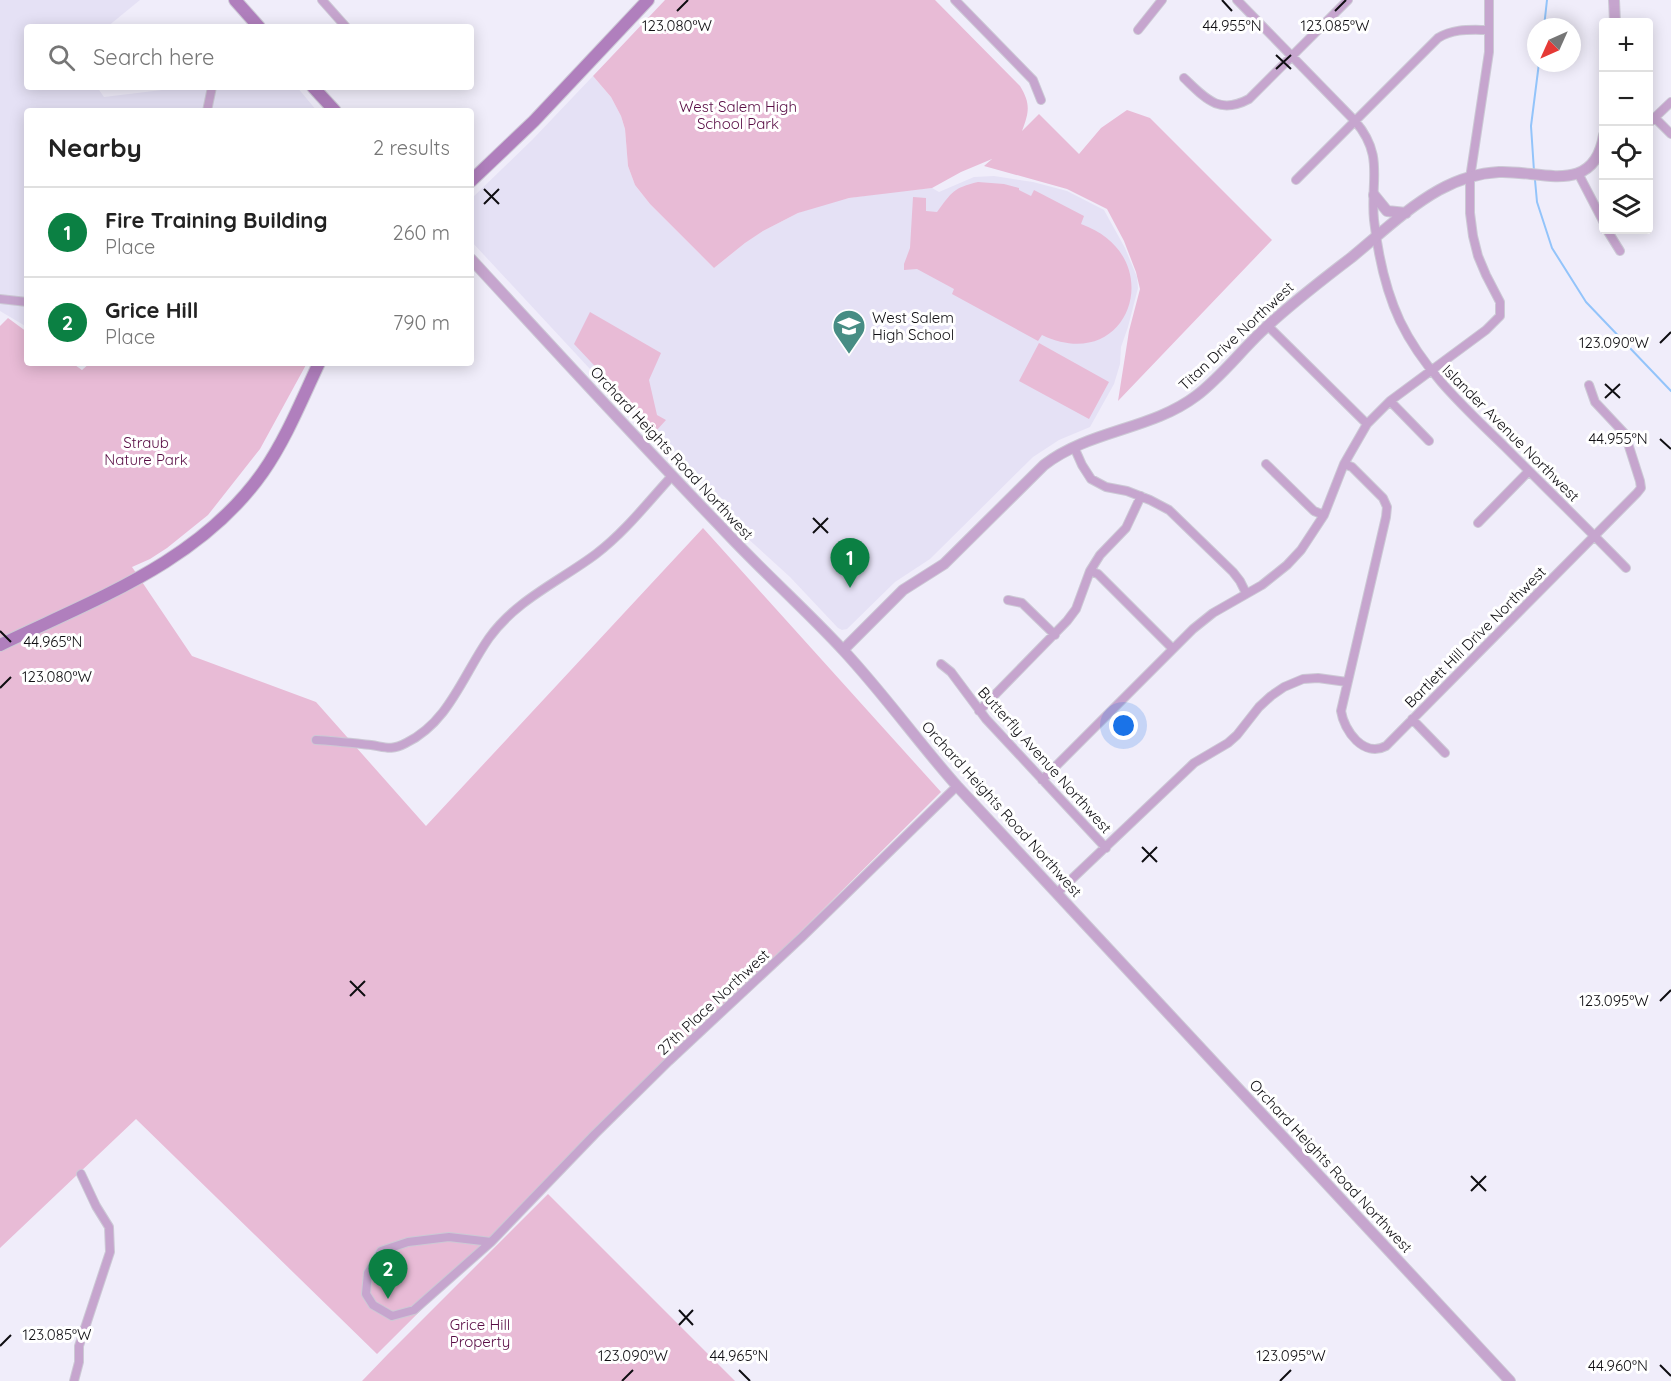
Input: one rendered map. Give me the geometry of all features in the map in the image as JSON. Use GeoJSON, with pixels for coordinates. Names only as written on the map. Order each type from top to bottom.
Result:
{"type":"FeatureCollection","features":[{"type":"Feature","properties":{"kind":"main road"},"geometry":{"type":"LineString","coordinates":[[235,0],[255,24]]}},
{"type":"Feature","properties":{"kind":"main road"},"geometry":{"type":"LineString","coordinates":[[474,178],[534,121],[648,0]]}},
{"type":"Feature","properties":{"kind":"main road"},"geometry":{"type":"LineString","coordinates":[[316,90],[332,108]]}},
{"type":"Feature","properties":{"kind":"main road"},"geometry":{"type":"LineString","coordinates":[[0,645],[135,581],[167,562],[232,509],[263,473],[285,435],[318,366]]}},
{"type":"Feature","properties":{"kind":"street"},"geometry":{"type":"LineString","coordinates":[[322,0],[343,24]]}},
{"type":"Feature","properties":{"kind":"street"},"geometry":{"type":"LineString","coordinates":[[955,0],[1033,80],[1041,100]]}},
{"type":"Feature","properties":{"kind":"street"},"geometry":{"type":"LineString","coordinates":[[1138,30],[1162,0]]}},
{"type":"Feature","properties":{"kind":"street","name":"Islander Avenue Northwest"},"geometry":{"type":"LineString","coordinates":[[1237,0],[1355,121],[1369,141],[1375,166],[1374,217],[1380,264],[1392,302],[1410,340],[1430,370],[1447,390],[1626,568]]}},
{"type":"Feature","properties":{"kind":"street"},"geometry":{"type":"LineString","coordinates":[[1184,78],[1209,101],[1226,106],[1237,105],[1249,99],[1348,0]]}},
{"type":"Feature","properties":{"kind":"street"},"geometry":{"type":"LineString","coordinates":[[1042,780],[1213,612],[1262,585],[1287,565],[1313,535],[1324,515],[1344,464],[1367,424],[1390,400],[1486,330],[1500,316],[1500,302],[1478,256],[1470,213],[1470,178],[1487,72],[1489,0]]}},
{"type":"Feature","properties":{"kind":"street"},"geometry":{"type":"LineString","coordinates":[[1614,0],[1615,18]]}},
{"type":"Feature","properties":{"kind":"street"},"geometry":{"type":"LineString","coordinates":[[1296,180],[1438,38],[1457,31],[1489,30]]}},
{"type":"Feature","properties":{"kind":"street"},"geometry":{"type":"LineString","coordinates":[[208,108],[211,90]]}},
{"type":"Feature","properties":{"kind":"street"},"geometry":{"type":"LineString","coordinates":[[1653,120],[1671,102]]}},
{"type":"Feature","properties":{"kind":"street"},"geometry":{"type":"LineString","coordinates":[[1653,122],[1671,134]]}},
{"type":"Feature","properties":{"kind":"street"},"geometry":{"type":"LineString","coordinates":[[1599,151],[1593,160],[1578,173],[1599,213]]}},
{"type":"Feature","properties":{"kind":"street","name":"Titan Drive Northwest"},"geometry":{"type":"LineString","coordinates":[[843,650],[903,590],[944,564],[1044,465],[1074,447],[1156,417],[1190,400],[1207,387],[1288,307],[1376,236],[1439,190],[1470,178],[1500,172],[1525,172],[1559,177],[1578,173]]}},
{"type":"Feature","properties":{"kind":"street"},"geometry":{"type":"LineString","coordinates":[[1374,195],[1387,211],[1406,213]]}},
{"type":"Feature","properties":{"kind":"street"},"geometry":{"type":"LineString","coordinates":[[1610,234],[1620,250]]}},
{"type":"Feature","properties":{"kind":"street","name":"Orchard Heights Road Northwest"},"geometry":{"type":"LineString","coordinates":[[474,262],[722,529],[843,650],[892,705],[957,786],[1510,1381]]}},
{"type":"Feature","properties":{"kind":"street"},"geometry":{"type":"LineString","coordinates":[[0,299],[24,303]]}},
{"type":"Feature","properties":{"kind":"street"},"geometry":{"type":"LineString","coordinates":[[1268,326],[1367,424]]}},
{"type":"Feature","properties":{"kind":"street","name":"Bartlett Hill Drive Northwest"},"geometry":{"type":"LineString","coordinates":[[1347,682],[1341,711],[1342,720],[1348,731],[1370,750],[1386,746],[1637,493],[1641,488],[1640,481],[1625,434],[1595,402],[1589,386]]}},
{"type":"Feature","properties":{"kind":"street"},"geometry":{"type":"LineString","coordinates":[[1390,400],[1429,441]]}},
{"type":"Feature","properties":{"kind":"street"},"geometry":{"type":"LineString","coordinates":[[1074,447],[1091,479],[1106,487],[1141,496],[1169,510],[1179,518],[1233,572],[1246,593]]}},
{"type":"Feature","properties":{"kind":"street"},"geometry":{"type":"LineString","coordinates":[[1266,464],[1314,511],[1324,515]]}},
{"type":"Feature","properties":{"kind":"street"},"geometry":{"type":"LineString","coordinates":[[1057,893],[1194,763],[1237,735],[1259,707],[1271,696],[1284,687],[1303,679],[1347,682],[1387,507],[1383,498],[1352,467],[1344,464]]}},
{"type":"Feature","properties":{"kind":"street"},"geometry":{"type":"LineString","coordinates":[[1478,523],[1529,471]]}},
{"type":"Feature","properties":{"kind":"street"},"geometry":{"type":"LineString","coordinates":[[316,740],[372,745],[385,749],[398,747],[425,732],[446,708],[490,636],[542,589],[608,544],[672,476]]}},
{"type":"Feature","properties":{"kind":"street"},"geometry":{"type":"LineString","coordinates":[[979,711],[1067,621],[1076,609],[1090,571],[1100,555],[1126,528],[1141,496]]}},
{"type":"Feature","properties":{"kind":"street"},"geometry":{"type":"LineString","coordinates":[[1090,571],[1098,574],[1173,649]]}},
{"type":"Feature","properties":{"kind":"street"},"geometry":{"type":"LineString","coordinates":[[1008,600],[1022,603],[1055,635]]}},
{"type":"Feature","properties":{"kind":"street","name":"Butterfly Avenue Northwest"},"geometry":{"type":"LineString","coordinates":[[941,664],[951,672],[979,711],[1106,848]]}},
{"type":"Feature","properties":{"kind":"street"},"geometry":{"type":"LineString","coordinates":[[1412,720],[1445,753]]}},
{"type":"Feature","properties":{"kind":"street","name":"27th Place Northwest"},"geometry":{"type":"LineString","coordinates":[[491,1242],[449,1237],[408,1242],[381,1251],[368,1273],[366,1294],[373,1305],[392,1316],[414,1310],[491,1242],[644,1085],[802,937],[957,786]]}},
{"type":"Feature","properties":{"kind":"street"},"geometry":{"type":"LineString","coordinates":[[74,1381],[79,1362],[79,1346],[110,1252],[109,1227],[81,1174]]}},
{"type":"Feature","properties":{"kind":"shaded area"},"geometry":{"type":"Polygon","coordinates":[[[0,0],[140,0],[111,24],[24,24],[24,90],[99,90],[104,97],[162,90],[300,90],[314,108],[24,108],[24,325],[0,311],[0,0]]]}},
{"type":"Feature","properties":{"kind":"shaded area","name":"West Salem High School"},"geometry":{"type":"Polygon","coordinates":[[[593,76],[611,97],[621,116],[625,129],[628,166],[635,185],[650,204],[714,268],[763,231],[798,213],[849,198],[932,188],[939,192],[974,177],[994,176],[1033,182],[1067,191],[1104,210],[1125,248],[1137,277],[1138,288],[1121,347],[1120,364],[1114,384],[1090,427],[1059,440],[1033,457],[930,559],[895,582],[847,629],[842,630],[790,577],[745,536],[474,244],[474,196],[593,76]]]}},
{"type":"Feature","properties":{"kind":"green space","name":"West Salem High School Park"},"geometry":{"type":"Polygon","coordinates":[[[665,0],[935,0],[1020,86],[1028,108],[1022,131],[1039,114],[1079,154],[1101,128],[1127,110],[1150,118],[1272,240],[1118,401],[1129,331],[1140,289],[1124,241],[1107,209],[1067,189],[984,166],[992,159],[932,188],[849,198],[798,213],[763,231],[714,268],[650,204],[635,185],[628,166],[625,129],[621,116],[611,97],[593,76],[665,0]]]}},
{"type":"Feature","properties":{"kind":"green space"},"geometry":{"type":"Polygon","coordinates":[[[978,182],[1004,184],[1019,188],[1031,196],[1034,190],[1084,216],[1081,224],[1109,240],[1125,261],[1131,284],[1128,307],[1117,327],[1098,340],[1073,344],[1042,335],[1038,341],[952,294],[954,289],[917,269],[904,270],[910,248],[913,197],[926,198],[926,211],[937,212],[954,192],[963,186],[978,182]]]}},
{"type":"Feature","properties":{"kind":"green space"},"geometry":{"type":"Polygon","coordinates":[[[590,312],[661,353],[649,380],[657,415],[666,420],[656,431],[574,344],[590,312]]]}},
{"type":"Feature","properties":{"kind":"green space","name":"Straub Nature Park"},"geometry":{"type":"Polygon","coordinates":[[[8,318],[24,330],[24,366],[76,366],[82,370],[87,366],[305,366],[260,449],[208,515],[167,548],[132,567],[192,656],[316,702],[426,826],[703,528],[941,792],[377,1354],[136,1119],[0,1248],[0,326],[8,318]]]}},
{"type":"Feature","properties":{"kind":"green space"},"geometry":{"type":"Polygon","coordinates":[[[1039,343],[1109,382],[1089,419],[1019,381],[1039,343]]]}},
{"type":"Feature","properties":{"kind":"green space","name":"Grice Hill Property"},"geometry":{"type":"Polygon","coordinates":[[[548,1194],[735,1381],[362,1381],[548,1194]]]}},
{"type":"Feature","properties":{"kind":"waterway"},"geometry":{"type":"LineString","coordinates":[[1545,18],[1547,0]]}},
{"type":"Feature","properties":{"kind":"waterway"},"geometry":{"type":"LineString","coordinates":[[1534,171],[1531,126],[1538,72]]}},
{"type":"Feature","properties":{"kind":"waterway"},"geometry":{"type":"LineString","coordinates":[[1535,180],[1537,202],[1552,248],[1586,302],[1671,391]]}},
{"type":"Feature","properties":{"kind":"place","name":"West Salem High School"},"geometry":{"type":"Point","coordinates":[849,355]}},
{"type":"Feature","properties":{"kind":"place","name":"Fire Training Building"},"geometry":{"type":"Point","coordinates":[850,588]}},
{"type":"Feature","properties":{"kind":"place","name":"Grice Hill"},"geometry":{"type":"Point","coordinates":[388,1299]}}]}
